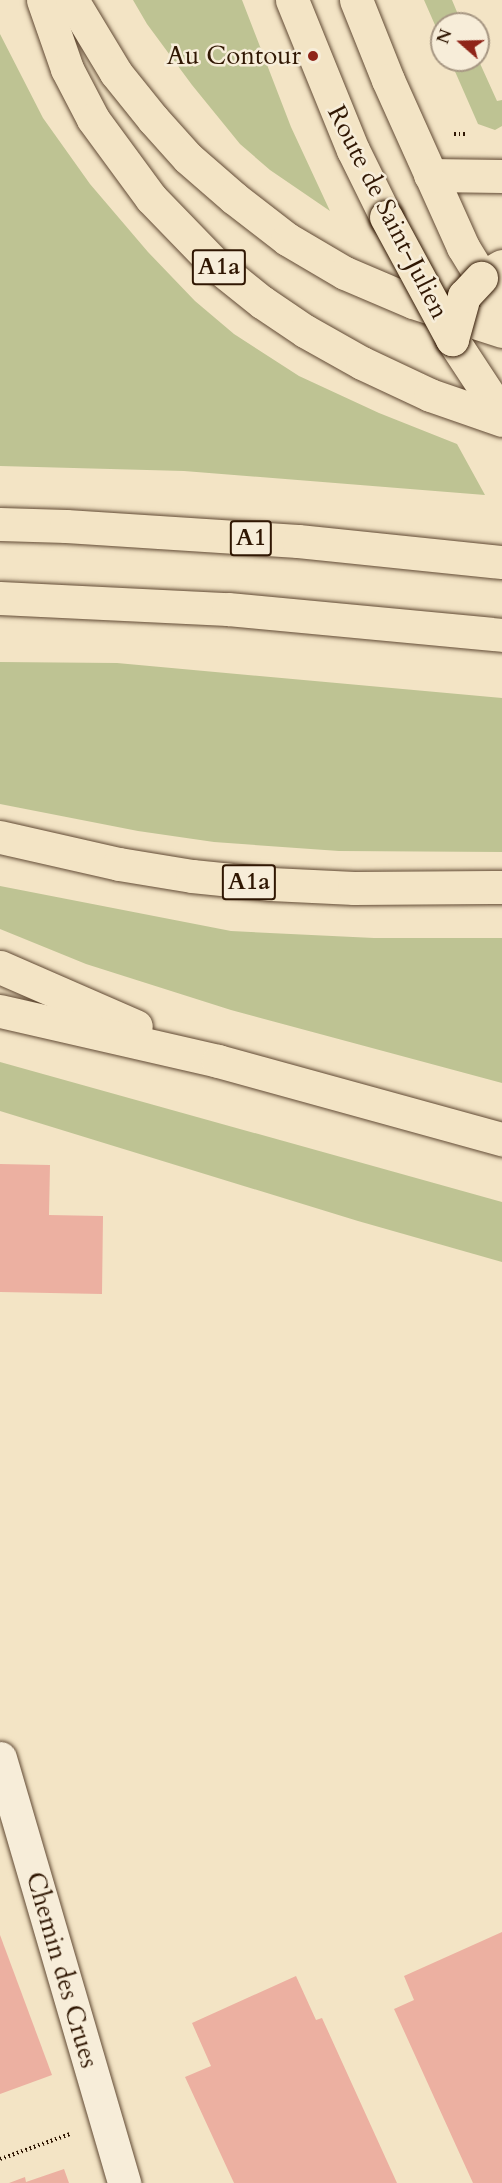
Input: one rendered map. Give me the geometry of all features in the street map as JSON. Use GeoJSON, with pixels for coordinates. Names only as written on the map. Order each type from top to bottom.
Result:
{"type":"FeatureCollection","features":[{"type":"Feature","properties":{"kind":"main road","name":"A1a"},"geometry":{"type":"LineString","coordinates":[[43,0],[67,69],[93,119],[151,198],[217,266],[262,302],[305,331],[362,363],[430,395],[502,418]]}},
{"type":"Feature","properties":{"kind":"main road"},"geometry":{"type":"LineString","coordinates":[[72,0],[116,73],[188,158],[234,198],[287,239],[345,273],[413,302],[502,331]]}},
{"type":"Feature","properties":{"kind":"main road","name":"Route de Saint-Julien"},"geometry":{"type":"LineString","coordinates":[[292,0],[348,139],[386,217],[452,339],[502,418]]}},
{"type":"Feature","properties":{"kind":"main road","name":"Route de Saint-Julien"},"geometry":{"type":"LineString","coordinates":[[356,0],[430,176],[463,247],[491,272],[502,311]]}},
{"type":"Feature","properties":{"kind":"main road"},"geometry":{"type":"LineString","coordinates":[[430,176],[502,176]]}},
{"type":"Feature","properties":{"kind":"main road"},"geometry":{"type":"LineString","coordinates":[[452,339],[464,296],[491,272]]}},
{"type":"Feature","properties":{"kind":"main road","name":"A1"},"geometry":{"type":"LineString","coordinates":[[0,524],[77,526],[298,541],[502,562]]}},
{"type":"Feature","properties":{"kind":"main road"},"geometry":{"type":"LineString","coordinates":[[0,598],[228,609],[502,635]]}},
{"type":"Feature","properties":{"kind":"main road","name":"A1a"},"geometry":{"type":"LineString","coordinates":[[0,837],[118,864],[260,883],[354,888],[502,887]]}},
{"type":"Feature","properties":{"kind":"main road"},"geometry":{"type":"LineString","coordinates":[[0,967],[218,1061]]}},
{"type":"Feature","properties":{"kind":"main road"},"geometry":{"type":"LineString","coordinates":[[0,1011],[218,1061],[502,1139]]}},
{"type":"Feature","properties":{"kind":"street","name":"Chemin des Crues"},"geometry":{"type":"LineString","coordinates":[[0,1758],[124,2183]]}},
{"type":"Feature","properties":{"kind":"path"},"geometry":{"type":"LineString","coordinates":[[449,135],[465,134]]}},
{"type":"Feature","properties":{"kind":"path"},"geometry":{"type":"LineString","coordinates":[[0,2159],[68,2134],[108,2128]]}},
{"type":"Feature","properties":{"kind":"green space"},"geometry":{"type":"Polygon","coordinates":[[[133,0],[242,0],[291,127],[330,211],[270,170],[240,144],[192,85],[147,24],[133,0]]]}},
{"type":"Feature","properties":{"kind":"green space"},"geometry":{"type":"Polygon","coordinates":[[[424,0],[452,0],[457,12],[430,12],[424,0]]]}},
{"type":"Feature","properties":{"kind":"green space"},"geometry":{"type":"Polygon","coordinates":[[[0,34],[43,118],[90,184],[148,252],[195,301],[234,334],[299,376],[379,413],[457,444],[485,495],[184,471],[0,466],[0,34]]]}},
{"type":"Feature","properties":{"kind":"green space"},"geometry":{"type":"Polygon","coordinates":[[[455,72],[484,72],[497,101],[502,100],[502,126],[495,130],[478,124],[455,72]]]}},
{"type":"Feature","properties":{"kind":"green space"},"geometry":{"type":"Polygon","coordinates":[[[0,662],[117,663],[502,698],[502,852],[339,851],[214,842],[138,831],[0,804],[0,662]]]}},
{"type":"Feature","properties":{"kind":"green space"},"geometry":{"type":"Polygon","coordinates":[[[0,886],[231,931],[374,938],[502,938],[502,1083],[231,1010],[86,964],[0,929],[0,886]]]}},
{"type":"Feature","properties":{"kind":"green space"},"geometry":{"type":"Polygon","coordinates":[[[0,1062],[502,1202],[502,1262],[358,1221],[0,1111],[0,1062]]]}},
{"type":"Feature","properties":{"kind":"building"},"geometry":{"type":"Polygon","coordinates":[[[0,1164],[50,1165],[49,1215],[103,1216],[102,1294],[0,1292],[0,1164]]]}},
{"type":"Feature","properties":{"kind":"building"},"geometry":{"type":"Polygon","coordinates":[[[502,1932],[502,2183],[473,2183],[394,2009],[414,2000],[404,1976],[502,1932]]]}},
{"type":"Feature","properties":{"kind":"building"},"geometry":{"type":"Polygon","coordinates":[[[0,1935],[52,2075],[0,2094],[0,1935]]]}},
{"type":"Feature","properties":{"kind":"building"},"geometry":{"type":"Polygon","coordinates":[[[296,1976],[316,2020],[322,2018],[397,2183],[234,2183],[185,2077],[211,2066],[192,2023],[296,1976]]]}},
{"type":"Feature","properties":{"kind":"building"},"geometry":{"type":"Polygon","coordinates":[[[64,2169],[69,2183],[9,2183],[25,2177],[26,2182],[64,2169]]]}},
{"type":"Feature","properties":{"kind":"place","name":"Au Contour"},"geometry":{"type":"Point","coordinates":[313,56]}}]}
